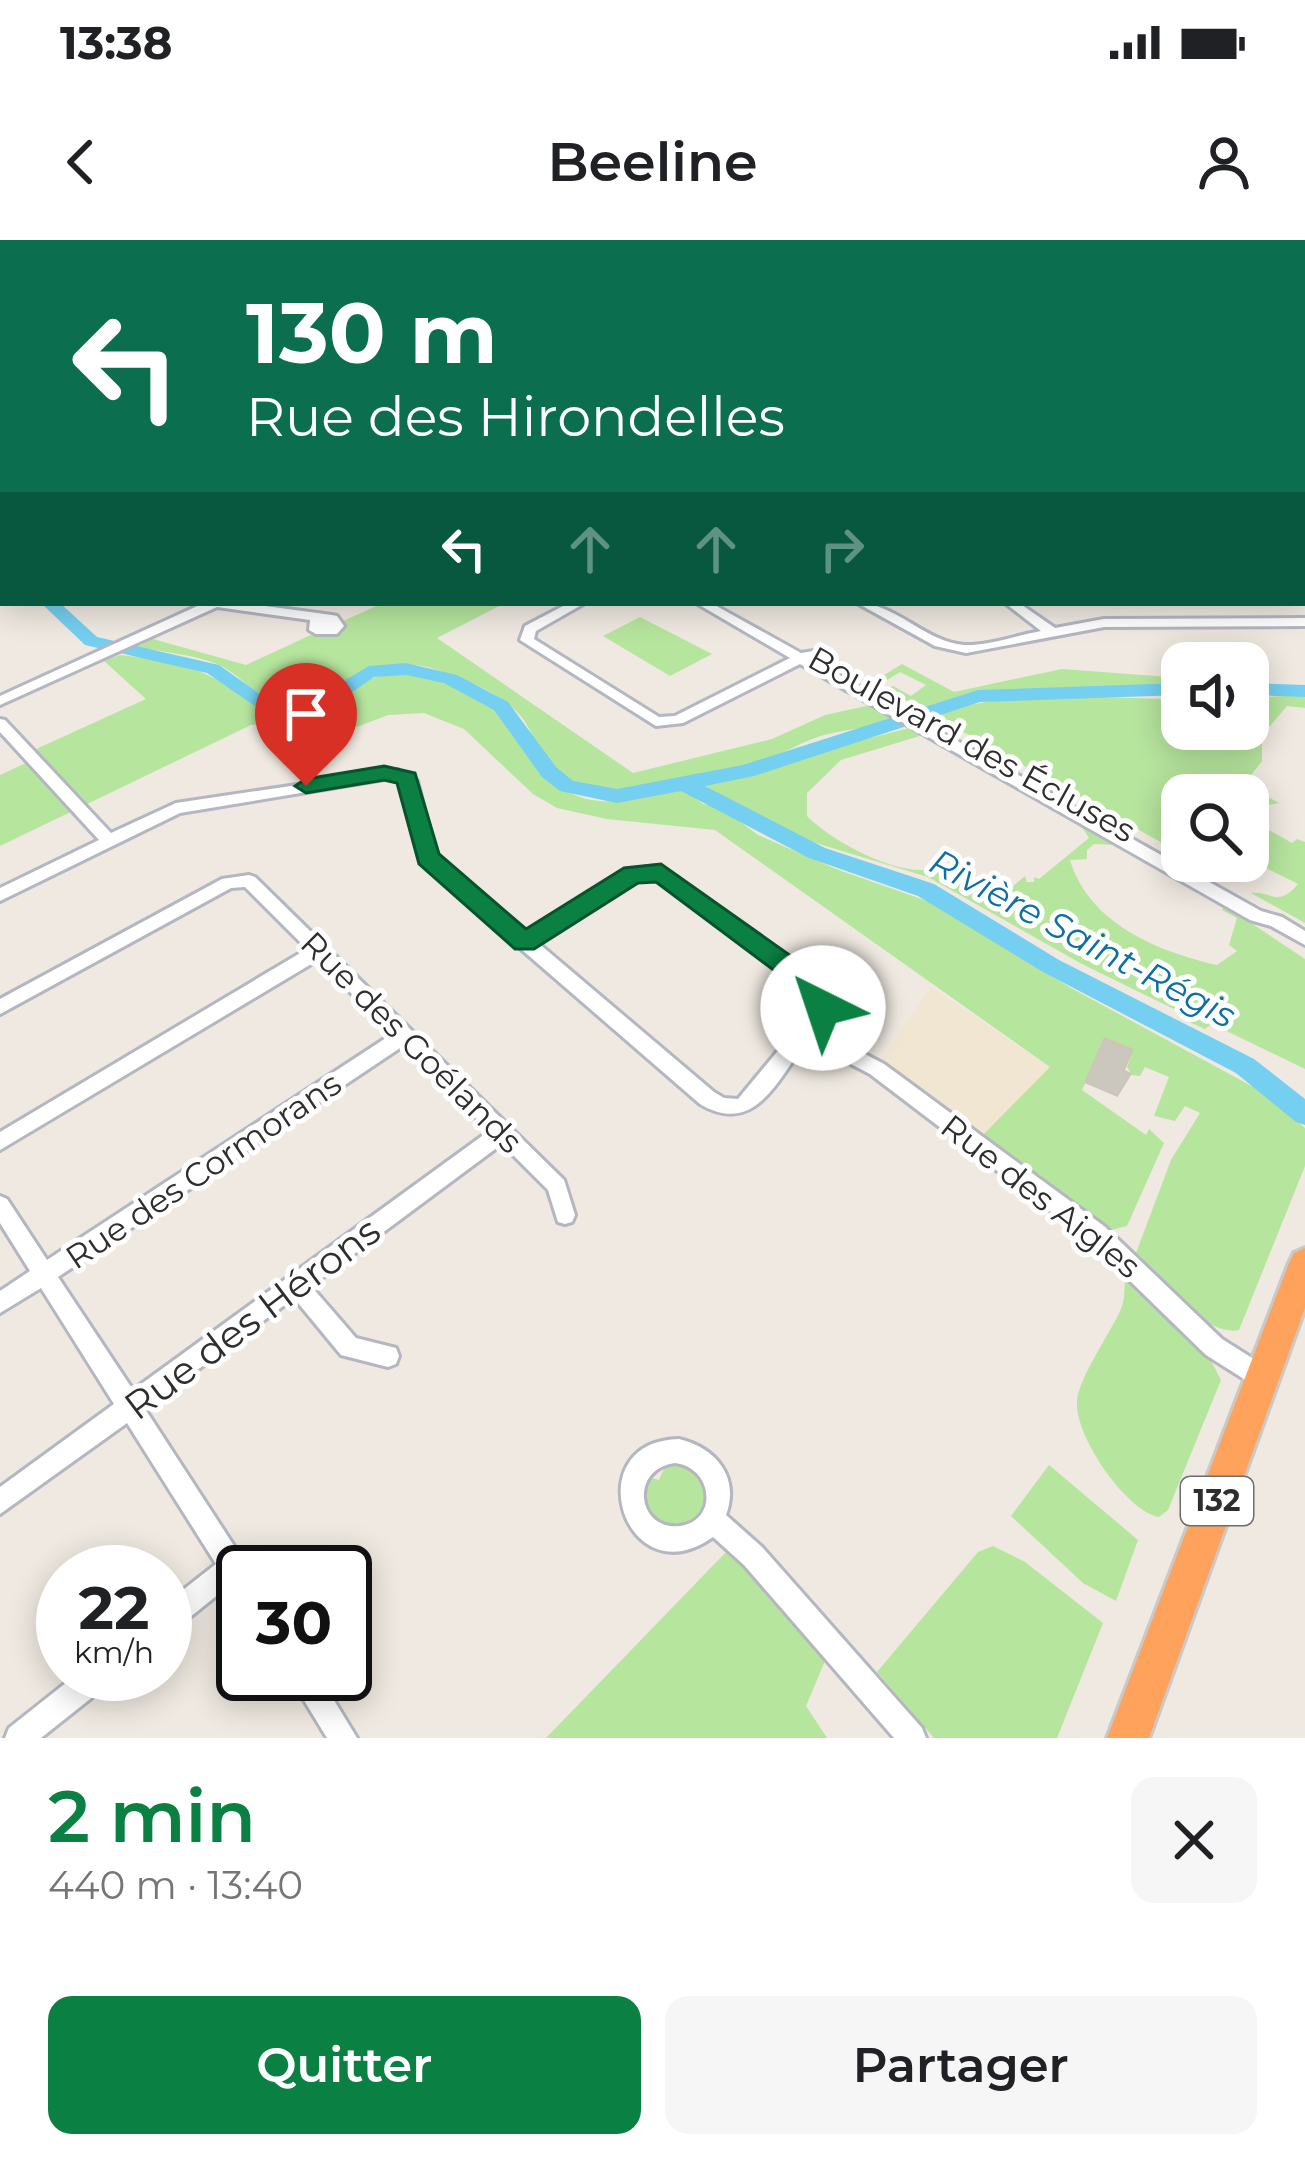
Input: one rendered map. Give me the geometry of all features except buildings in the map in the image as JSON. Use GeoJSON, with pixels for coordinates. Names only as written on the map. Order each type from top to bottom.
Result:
{"type":"FeatureCollection","features":[{"type":"Feature","properties":{"kind":"highway","name":"132"},"geometry":{"type":"LineString","coordinates":[[1128,1738],[1305,1263]]}},
{"type":"Feature","properties":{"kind":"street"},"geometry":{"type":"LineString","coordinates":[[126,642],[194,606]]}},
{"type":"Feature","properties":{"kind":"street"},"geometry":{"type":"LineString","coordinates":[[0,692],[208,606]]}},
{"type":"Feature","properties":{"kind":"street"},"geometry":{"type":"LineString","coordinates":[[237,606],[316,617]]}},
{"type":"Feature","properties":{"kind":"street"},"geometry":{"type":"LineString","coordinates":[[573,606],[530,629],[527,640],[652,722],[678,720],[806,656]]}},
{"type":"Feature","properties":{"kind":"street","name":"Boulevard des Écluses"},"geometry":{"type":"LineString","coordinates":[[708,606],[806,656]]}},
{"type":"Feature","properties":{"kind":"street","name":"Boulevard des Écluses"},"geometry":{"type":"LineString","coordinates":[[724,606],[1256,916],[1276,921],[1305,938]]}},
{"type":"Feature","properties":{"kind":"street"},"geometry":{"type":"LineString","coordinates":[[868,606],[958,648],[1115,622],[1305,622]]}},
{"type":"Feature","properties":{"kind":"street"},"geometry":{"type":"LineString","coordinates":[[1015,606],[1053,633]]}},
{"type":"Feature","properties":{"kind":"street"},"geometry":{"type":"LineString","coordinates":[[0,701],[99,653]]}},
{"type":"Feature","properties":{"kind":"street"},"geometry":{"type":"LineString","coordinates":[[0,723],[108,840]]}},
{"type":"Feature","properties":{"kind":"street"},"geometry":{"type":"LineString","coordinates":[[0,895],[182,807],[384,773],[401,775],[410,783],[428,858],[524,942],[707,1099],[732,1108],[753,1099],[822,1011],[823,999],[813,985],[665,875],[650,871],[633,874],[524,942]]}},
{"type":"Feature","properties":{"kind":"street","name":"Rue des Goélands"},"geometry":{"type":"LineString","coordinates":[[0,1007],[228,883],[254,884],[557,1186],[565,1215]]}},
{"type":"Feature","properties":{"kind":"street"},"geometry":{"type":"LineString","coordinates":[[0,1142],[320,950]]}},
{"type":"Feature","properties":{"kind":"street","name":"Rue des Aigles"},"geometry":{"type":"LineString","coordinates":[[806,1032],[874,1066],[1065,1210],[1126,1260],[1214,1347],[1263,1378]]}},
{"type":"Feature","properties":{"kind":"street","name":"Rue des Cormorans"},"geometry":{"type":"LineString","coordinates":[[0,1303],[405,1035]]}},
{"type":"Feature","properties":{"kind":"street","name":"Rue des Hérons"},"geometry":{"type":"LineString","coordinates":[[0,1502],[503,1132]]}},
{"type":"Feature","properties":{"kind":"street"},"geometry":{"type":"LineString","coordinates":[[0,1205],[219,1545]]}},
{"type":"Feature","properties":{"kind":"street"},"geometry":{"type":"LineString","coordinates":[[297,1285],[350,1348],[388,1356]]}},
{"type":"Feature","properties":{"kind":"street"},"geometry":{"type":"LineString","coordinates":[[712,1520],[753,1556],[912,1738]]}},
{"type":"Feature","properties":{"kind":"street"},"geometry":{"type":"LineString","coordinates":[[19,1738],[65,1701]]}},
{"type":"Feature","properties":{"kind":"street"},"geometry":{"type":"LineString","coordinates":[[319,1701],[343,1738]]}},
{"type":"Feature","properties":{"kind":"shaded area"},"geometry":{"type":"Polygon","coordinates":[[[931,987],[1051,1068],[982,1136],[881,1060],[931,987]]]}},
{"type":"Feature","properties":{"kind":"green space"},"geometry":{"type":"Polygon","coordinates":[[[376,606],[499,606],[437,638],[633,773],[772,739],[825,715],[871,705],[895,720],[814,738],[748,768],[722,769],[640,790],[598,791],[555,771],[523,719],[504,701],[439,670],[406,664],[387,667],[317,696],[279,701],[263,696],[217,664],[136,647],[153,639],[246,665],[313,634],[337,633],[343,621],[376,606]]]}},
{"type":"Feature","properties":{"kind":"green space"},"geometry":{"type":"Polygon","coordinates":[[[640,617],[712,654],[670,676],[603,636],[640,617]]]}},
{"type":"Feature","properties":{"kind":"green space"},"geometry":{"type":"Polygon","coordinates":[[[120,655],[191,668],[260,705],[286,712],[319,708],[381,676],[455,683],[503,714],[551,778],[578,796],[619,801],[683,789],[703,804],[720,807],[758,835],[930,902],[1071,988],[1268,1095],[1305,1128],[1305,1166],[1239,1330],[1226,1330],[1196,1316],[1153,1277],[1136,1253],[1171,1160],[1200,1113],[1185,1106],[1175,1121],[1154,1116],[1169,1077],[1145,1067],[1140,1076],[1132,1075],[1127,1067],[1133,1051],[1106,1039],[1082,1090],[1146,1135],[1149,1129],[1164,1143],[1127,1226],[1108,1231],[982,1136],[1050,1067],[715,830],[607,819],[557,808],[533,794],[464,729],[424,713],[388,715],[336,735],[290,721],[251,725],[0,846],[0,775],[39,757],[34,750],[146,699],[104,661],[120,655]]]}},
{"type":"Feature","properties":{"kind":"green space"},"geometry":{"type":"Polygon","coordinates":[[[902,664],[954,692],[1062,669],[1161,676],[1161,690],[1032,690],[923,709],[885,689],[893,686],[911,696],[926,685],[900,672],[879,685],[873,682],[902,664]]]}},
{"type":"Feature","properties":{"kind":"green space"},"geometry":{"type":"Polygon","coordinates":[[[1305,695],[1305,708],[1287,706],[1269,727],[1269,697],[1305,695]]]}},
{"type":"Feature","properties":{"kind":"green space"},"geometry":{"type":"Polygon","coordinates":[[[1161,699],[1161,750],[1262,750],[1262,761],[1252,774],[1161,774],[1161,842],[933,715],[994,701],[1161,699]]]}},
{"type":"Feature","properties":{"kind":"green space"},"geometry":{"type":"Polygon","coordinates":[[[909,728],[923,735],[841,760],[807,793],[807,816],[873,858],[914,870],[946,863],[1000,897],[1025,876],[1027,882],[1039,879],[1089,838],[1080,824],[1117,845],[1094,844],[1087,850],[1087,859],[1070,860],[1092,901],[1128,931],[1171,952],[1217,965],[1237,951],[1229,945],[1237,918],[1222,910],[1224,905],[1305,959],[1305,1069],[1212,1024],[1205,1029],[1178,1017],[1178,1011],[1082,964],[928,877],[786,834],[699,782],[909,728]]]}},
{"type":"Feature","properties":{"kind":"green space"},"geometry":{"type":"Polygon","coordinates":[[[1269,830],[1292,843],[1297,839],[1305,842],[1305,923],[1251,893],[1280,897],[1298,884],[1269,870],[1269,830]]]}},
{"type":"Feature","properties":{"kind":"green space"},"geometry":{"type":"Polygon","coordinates":[[[1127,1273],[1208,1355],[1221,1380],[1168,1510],[1159,1517],[1132,1501],[1104,1470],[1078,1416],[1079,1391],[1121,1309],[1127,1273]]]}},
{"type":"Feature","properties":{"kind":"green space"},"geometry":{"type":"Polygon","coordinates":[[[678,1462],[703,1478],[705,1495],[699,1515],[679,1528],[654,1517],[646,1496],[648,1477],[659,1480],[666,1464],[678,1462]]]}},
{"type":"Feature","properties":{"kind":"green space"},"geometry":{"type":"Polygon","coordinates":[[[1049,1465],[1138,1540],[1116,1601],[1083,1583],[1011,1516],[1049,1465]]]}},
{"type":"Feature","properties":{"kind":"green space"},"geometry":{"type":"Polygon","coordinates":[[[993,1546],[1025,1562],[1103,1623],[1057,1738],[934,1738],[877,1672],[978,1552],[993,1546]]]}},
{"type":"Feature","properties":{"kind":"green space"},"geometry":{"type":"Polygon","coordinates":[[[728,1550],[825,1661],[806,1706],[827,1738],[546,1738],[728,1550]]]}},
{"type":"Feature","properties":{"kind":"waterway","name":"Rivière Saint-Régis"},"geometry":{"type":"LineString","coordinates":[[53,606],[91,641],[213,669],[258,702],[279,706],[301,706],[344,689],[369,672],[406,669],[450,679],[501,706],[549,772],[567,786],[617,796],[684,784]]}},
{"type":"Feature","properties":{"kind":"waterway"},"geometry":{"type":"LineString","coordinates":[[684,784],[747,771],[978,696],[1161,690]]}},
{"type":"Feature","properties":{"kind":"waterway"},"geometry":{"type":"LineString","coordinates":[[1269,690],[1305,691]]}},
{"type":"Feature","properties":{"kind":"waterway","name":"Rivière Saint-Régis"},"geometry":{"type":"LineString","coordinates":[[684,784],[817,853],[926,890],[1051,966],[1245,1066],[1305,1114]]}},
{"type":"Feature","properties":{"kind":"route"},"geometry":{"type":"LineString","coordinates":[[306,786],[384,773],[407,778],[428,858],[524,942],[633,874],[661,873],[813,985],[822,995],[823,1008]]}}]}
